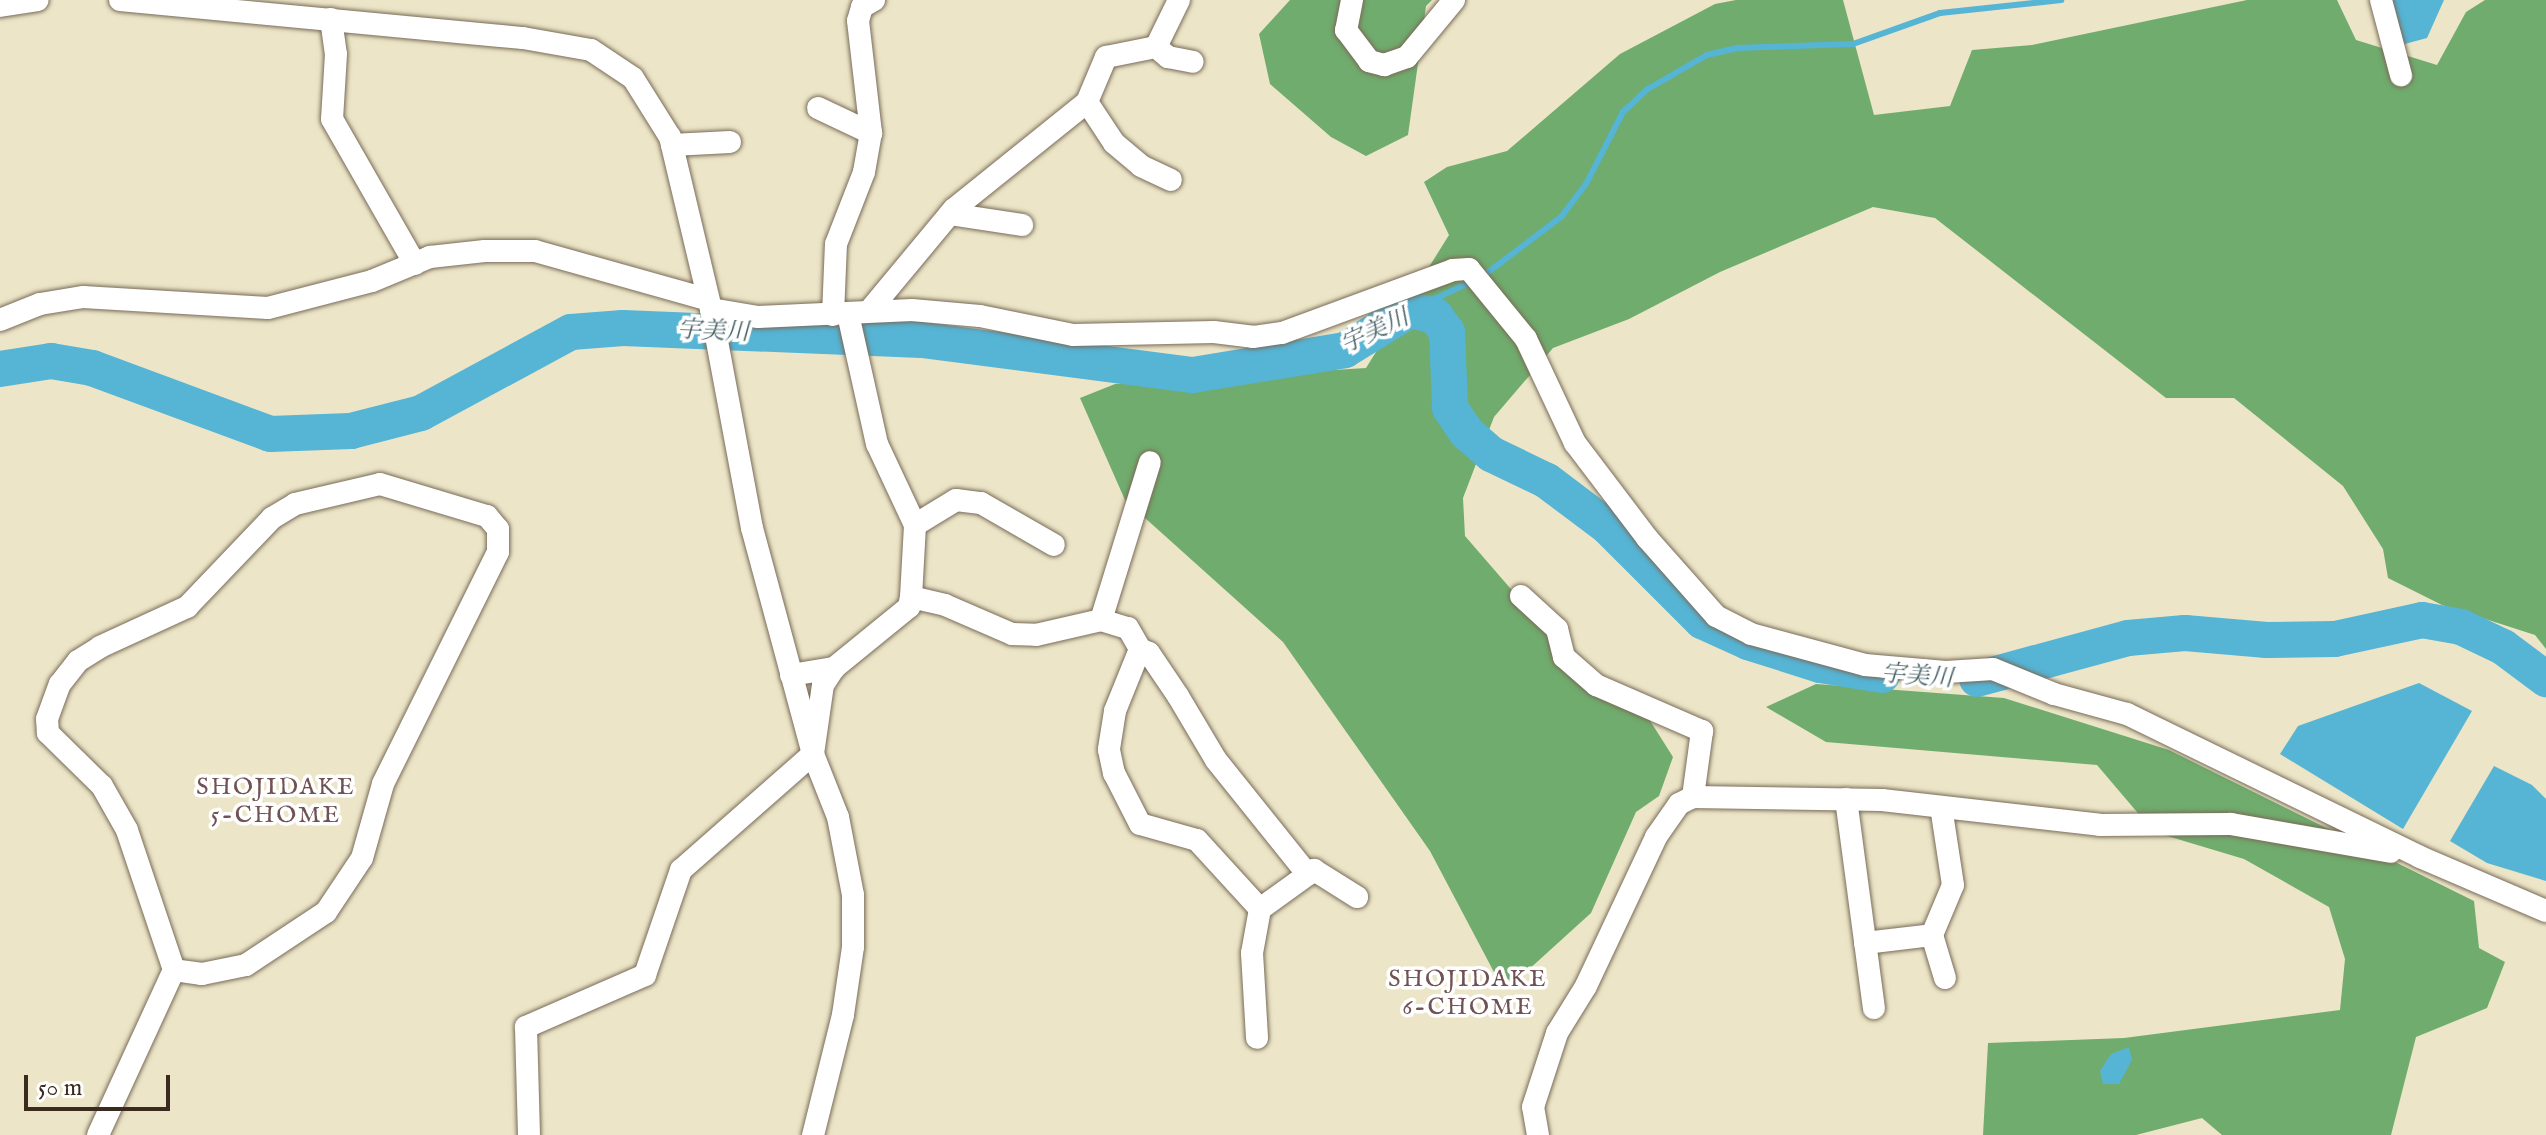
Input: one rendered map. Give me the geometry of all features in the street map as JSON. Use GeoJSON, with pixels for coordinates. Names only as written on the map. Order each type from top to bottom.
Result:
{"type":"FeatureCollection","features":[{"type":"Feature","properties":{"kind":"street"},"geometry":{"type":"LineString","coordinates":[[0,6],[38,0]]}},
{"type":"Feature","properties":{"kind":"street"},"geometry":{"type":"LineString","coordinates":[[120,0],[523,38],[591,50],[633,78],[672,145],[710,308],[752,528],[813,754],[838,817],[853,895],[853,947],[843,1015],[813,1135]]}},
{"type":"Feature","properties":{"kind":"street"},"geometry":{"type":"LineString","coordinates":[[529,1135],[526,1027],[645,975],[681,870],[813,754],[823,685],[834,668],[909,607],[915,525],[877,444],[855,354],[836,244],[864,172],[871,133],[858,21],[862,7],[874,0]]}},
{"type":"Feature","properties":{"kind":"street"},"geometry":{"type":"LineString","coordinates":[[1156,47],[1179,0]]}},
{"type":"Feature","properties":{"kind":"street"},"geometry":{"type":"LineString","coordinates":[[1352,0],[1346,30],[1369,61],[1384,65],[1407,57],[1454,0]]}},
{"type":"Feature","properties":{"kind":"street"},"geometry":{"type":"LineString","coordinates":[[2381,0],[2401,75]]}},
{"type":"Feature","properties":{"kind":"street"},"geometry":{"type":"LineString","coordinates":[[331,19],[336,54],[332,119],[415,264]]}},
{"type":"Feature","properties":{"kind":"street"},"geometry":{"type":"LineString","coordinates":[[850,315],[950,214],[1087,102],[1106,57],[1156,47]]}},
{"type":"Feature","properties":{"kind":"street"},"geometry":{"type":"LineString","coordinates":[[1156,47],[1168,57],[1193,62]]}},
{"type":"Feature","properties":{"kind":"street"},"geometry":{"type":"LineString","coordinates":[[1087,102],[1114,143],[1141,166],[1171,180]]}},
{"type":"Feature","properties":{"kind":"street"},"geometry":{"type":"LineString","coordinates":[[818,108],[871,133]]}},
{"type":"Feature","properties":{"kind":"street"},"geometry":{"type":"LineString","coordinates":[[672,145],[730,142]]}},
{"type":"Feature","properties":{"kind":"street"},"geometry":{"type":"LineString","coordinates":[[950,214],[1022,225]]}},
{"type":"Feature","properties":{"kind":"street"},"geometry":{"type":"LineString","coordinates":[[0,320],[40,304],[83,297],[268,308],[321,297],[415,264],[471,253],[535,251],[710,308],[758,317],[980,316],[1073,335],[1214,332],[1253,337],[1282,333],[1453,270],[1469,269],[1526,339],[1575,443],[1697,600],[1716,616],[1751,634],[1865,665],[1946,672],[1993,669],[2054,694],[2127,714],[2420,857],[2546,911]]}},
{"type":"Feature","properties":{"kind":"street"},"geometry":{"type":"LineString","coordinates":[[1101,620],[1150,462]]}},
{"type":"Feature","properties":{"kind":"street"},"geometry":{"type":"LineString","coordinates":[[98,1135],[174,970],[127,830],[102,786],[48,733],[47,719],[60,684],[78,661],[100,647],[187,607],[244,544],[295,504],[360,485],[380,484],[487,516],[498,529],[498,552],[383,784],[371,832],[351,878],[326,912],[246,965],[202,974],[174,970]]}},
{"type":"Feature","properties":{"kind":"street"},"geometry":{"type":"LineString","coordinates":[[915,525],[956,500],[981,503],[1054,545]]}},
{"type":"Feature","properties":{"kind":"street"},"geometry":{"type":"LineString","coordinates":[[1521,596],[1557,629],[1564,657],[1596,685],[1702,731],[1693,797]]}},
{"type":"Feature","properties":{"kind":"street"},"geometry":{"type":"LineString","coordinates":[[911,597],[945,605],[1012,634],[1036,635],[1101,620],[1128,628],[1140,649],[1149,653],[1178,696],[1216,760],[1308,875]]}},
{"type":"Feature","properties":{"kind":"street"},"geometry":{"type":"LineString","coordinates":[[1140,649],[1115,711],[1109,750],[1124,799],[1140,824],[1197,840],[1260,909]]}},
{"type":"Feature","properties":{"kind":"street"},"geometry":{"type":"LineString","coordinates":[[791,675],[834,668]]}},
{"type":"Feature","properties":{"kind":"street"},"geometry":{"type":"LineString","coordinates":[[1538,1135],[1533,1107],[1557,1033],[1586,986],[1656,837],[1679,804],[1693,797],[1846,799],[2100,825],[2231,824],[2420,857]]}},
{"type":"Feature","properties":{"kind":"street"},"geometry":{"type":"LineString","coordinates":[[1846,799],[1874,1008]]}},
{"type":"Feature","properties":{"kind":"street"},"geometry":{"type":"LineString","coordinates":[[1941,807],[1953,885],[1932,935],[1945,978]]}},
{"type":"Feature","properties":{"kind":"street"},"geometry":{"type":"LineString","coordinates":[[1257,1038],[1252,953],[1260,909],[1314,870],[1357,897]]}},
{"type":"Feature","properties":{"kind":"street"},"geometry":{"type":"LineString","coordinates":[[1865,943],[1932,935]]}},
{"type":"Feature","properties":{"kind":"green space"},"geometry":{"type":"Polygon","coordinates":[[[1290,0],[1432,0],[1426,6],[1408,135],[1366,156],[1331,137],[1270,84],[1259,34],[1290,0]]]}},
{"type":"Feature","properties":{"kind":"green space"},"geometry":{"type":"Polygon","coordinates":[[[1736,0],[1843,0],[1874,115],[1950,106],[1972,50],[2032,45],[2247,0],[2337,0],[2356,40],[2437,65],[2466,12],[2485,0],[2546,0],[2546,649],[2535,635],[2442,605],[2388,578],[2383,549],[2343,486],[2234,398],[2166,398],[1935,218],[1873,207],[1720,272],[1629,319],[1553,348],[1494,417],[1463,498],[1465,536],[1587,677],[1649,719],[1673,757],[1659,796],[1636,812],[1591,913],[1515,982],[1495,974],[1430,851],[1283,642],[1125,500],[1080,398],[1115,384],[1366,368],[1449,235],[1424,182],[1447,167],[1507,151],[1620,54],[1715,4],[1736,0]]]}},
{"type":"Feature","properties":{"kind":"green space"},"geometry":{"type":"Polygon","coordinates":[[[1816,684],[2004,698],[2169,750],[2474,901],[2479,948],[2505,962],[2487,1008],[2416,1037],[2391,1135],[2222,1135],[2202,1118],[2136,1135],[1983,1135],[1988,1043],[2124,1038],[2340,1010],[2345,959],[2329,907],[2244,859],[2154,832],[2097,765],[1826,742],[1766,707],[1816,684]]]}},
{"type":"Feature","properties":{"kind":"water"},"geometry":{"type":"Polygon","coordinates":[[[2374,0],[2444,0],[2427,38],[2401,45],[2374,0]]]}},
{"type":"Feature","properties":{"kind":"water"},"geometry":{"type":"Polygon","coordinates":[[[2419,683],[2472,711],[2403,829],[2280,754],[2298,726],[2419,683]]]}},
{"type":"Feature","properties":{"kind":"water"},"geometry":{"type":"Polygon","coordinates":[[[2494,766],[2532,785],[2546,799],[2546,881],[2487,863],[2450,841],[2494,766]]]}},
{"type":"Feature","properties":{"kind":"water"},"geometry":{"type":"Polygon","coordinates":[[[2129,1047],[2132,1060],[2119,1084],[2103,1084],[2100,1071],[2111,1054],[2129,1047]]]}},
{"type":"Feature","properties":{"kind":"waterway"},"geometry":{"type":"LineString","coordinates":[[1483,276],[1561,217],[1586,184],[1623,112],[1648,89],[1707,55],[1737,48],[1853,44],[1940,13],[2061,0]]}},
{"type":"Feature","properties":{"kind":"waterway"},"geometry":{"type":"LineString","coordinates":[[1410,310],[1473,281]]}},
{"type":"Feature","properties":{"kind":"waterway","name":"宇美川"},"geometry":{"type":"LineString","coordinates":[[0,369],[51,361],[92,368],[270,434],[351,431],[421,413],[571,332],[623,328],[922,340],[1193,375],[1345,350],[1410,310],[1435,316],[1447,332],[1450,408],[1467,433],[1491,454],[1547,481],[1608,527],[1702,621],[1748,642],[1820,665],[1882,675]]}},
{"type":"Feature","properties":{"kind":"waterway","name":"宇美川"},"geometry":{"type":"LineString","coordinates":[[1977,679],[2128,638],[2185,633],[2267,640],[2335,639],[2422,620],[2461,627],[2503,647],[2546,679]]}},
{"type":"Feature","properties":{"kind":"district","name":"SHOJIDAKE 5-CHOME"},"geometry":{"type":"Point","coordinates":[276,802]}},
{"type":"Feature","properties":{"kind":"district","name":"SHOJIDAKE 6-CHOME"},"geometry":{"type":"Point","coordinates":[1468,994]}}]}
